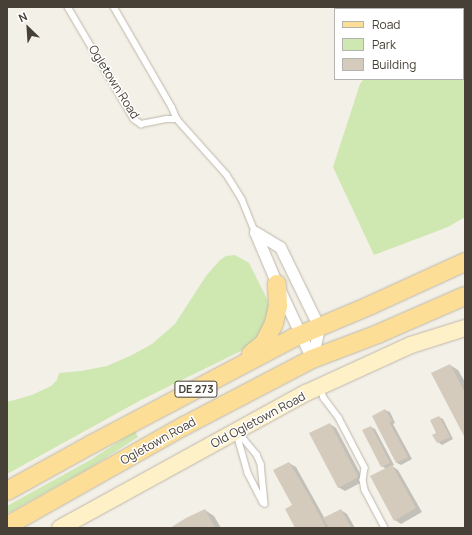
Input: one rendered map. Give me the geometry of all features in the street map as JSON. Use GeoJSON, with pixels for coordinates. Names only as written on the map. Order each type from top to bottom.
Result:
{"type":"FeatureCollection","features":[{"type":"Feature","properties":{"kind":"main road","name":"DE 273"},"geometry":{"type":"LineString","coordinates":[[7,491],[236,368],[301,335],[465,262]]}},
{"type":"Feature","properties":{"kind":"main road"},"geometry":{"type":"LineString","coordinates":[[236,368],[264,343],[274,323],[278,306],[277,284]]}},
{"type":"Feature","properties":{"kind":"main road","name":"Ogletown Road"},"geometry":{"type":"LineString","coordinates":[[7,526],[184,426],[312,359],[378,334],[465,296]]}},
{"type":"Feature","properties":{"kind":"street"},"geometry":{"type":"LineString","coordinates":[[255,232],[277,284],[312,359]]}},
{"type":"Feature","properties":{"kind":"street"},"geometry":{"type":"LineString","coordinates":[[255,232],[280,247],[319,327],[312,359]]}},
{"type":"Feature","properties":{"kind":"street","name":"Old Ogletown Road"},"geometry":{"type":"LineString","coordinates":[[60,528],[320,387],[411,345],[465,328]]}},
{"type":"Feature","properties":{"kind":"lane","name":"Ogletown Road"},"geometry":{"type":"LineString","coordinates":[[68,7],[134,119],[141,124],[166,119],[177,119]]}},
{"type":"Feature","properties":{"kind":"lane"},"geometry":{"type":"LineString","coordinates":[[114,7],[172,107],[177,119],[227,175],[242,199],[255,232]]}},
{"type":"Feature","properties":{"kind":"lane"},"geometry":{"type":"LineString","coordinates":[[320,387],[324,398],[339,418],[365,468],[363,480],[365,490],[385,528]]}},
{"type":"Feature","properties":{"kind":"lane"},"geometry":{"type":"LineString","coordinates":[[237,431],[257,455],[261,464],[265,504],[248,473],[237,431]]}},
{"type":"Feature","properties":{"kind":"green space"},"geometry":{"type":"Polygon","coordinates":[[[465,7],[465,217],[448,227],[374,255],[333,167],[360,84],[363,80],[464,80],[464,8],[386,8],[465,7]]]}},
{"type":"Feature","properties":{"kind":"green space"},"geometry":{"type":"Polygon","coordinates":[[[235,255],[249,263],[267,299],[269,309],[263,333],[247,348],[141,400],[7,474],[7,402],[32,395],[51,386],[57,380],[59,373],[107,366],[152,344],[175,324],[206,276],[220,260],[226,256],[235,255]]]}},
{"type":"Feature","properties":{"kind":"green space"},"geometry":{"type":"Polygon","coordinates":[[[135,431],[138,437],[93,466],[7,514],[7,506],[92,459],[135,431]]]}},
{"type":"Feature","properties":{"kind":"building"},"geometry":{"type":"Polygon","coordinates":[[[450,364],[465,393],[465,438],[431,373],[450,364]]]}},
{"type":"Feature","properties":{"kind":"building"},"geometry":{"type":"Polygon","coordinates":[[[385,409],[392,421],[389,422],[408,457],[396,463],[372,416],[385,409]]]}},
{"type":"Feature","properties":{"kind":"building"},"geometry":{"type":"Polygon","coordinates":[[[439,416],[450,437],[437,443],[432,435],[436,433],[430,420],[439,416]]]}},
{"type":"Feature","properties":{"kind":"building"},"geometry":{"type":"Polygon","coordinates":[[[330,423],[358,477],[338,488],[309,433],[330,423]]]}},
{"type":"Feature","properties":{"kind":"building"},"geometry":{"type":"Polygon","coordinates":[[[371,426],[390,463],[381,467],[362,430],[371,426]]]}},
{"type":"Feature","properties":{"kind":"building"},"geometry":{"type":"Polygon","coordinates":[[[289,462],[326,528],[295,528],[285,509],[292,505],[273,470],[289,462]]]}},
{"type":"Feature","properties":{"kind":"building"},"geometry":{"type":"Polygon","coordinates":[[[392,465],[416,508],[394,521],[370,476],[392,465]]]}},
{"type":"Feature","properties":{"kind":"building"},"geometry":{"type":"Polygon","coordinates":[[[205,509],[215,528],[170,528],[186,518],[205,509]]]}},
{"type":"Feature","properties":{"kind":"building"},"geometry":{"type":"Polygon","coordinates":[[[341,509],[351,528],[329,528],[323,518],[341,509]]]}}]}
